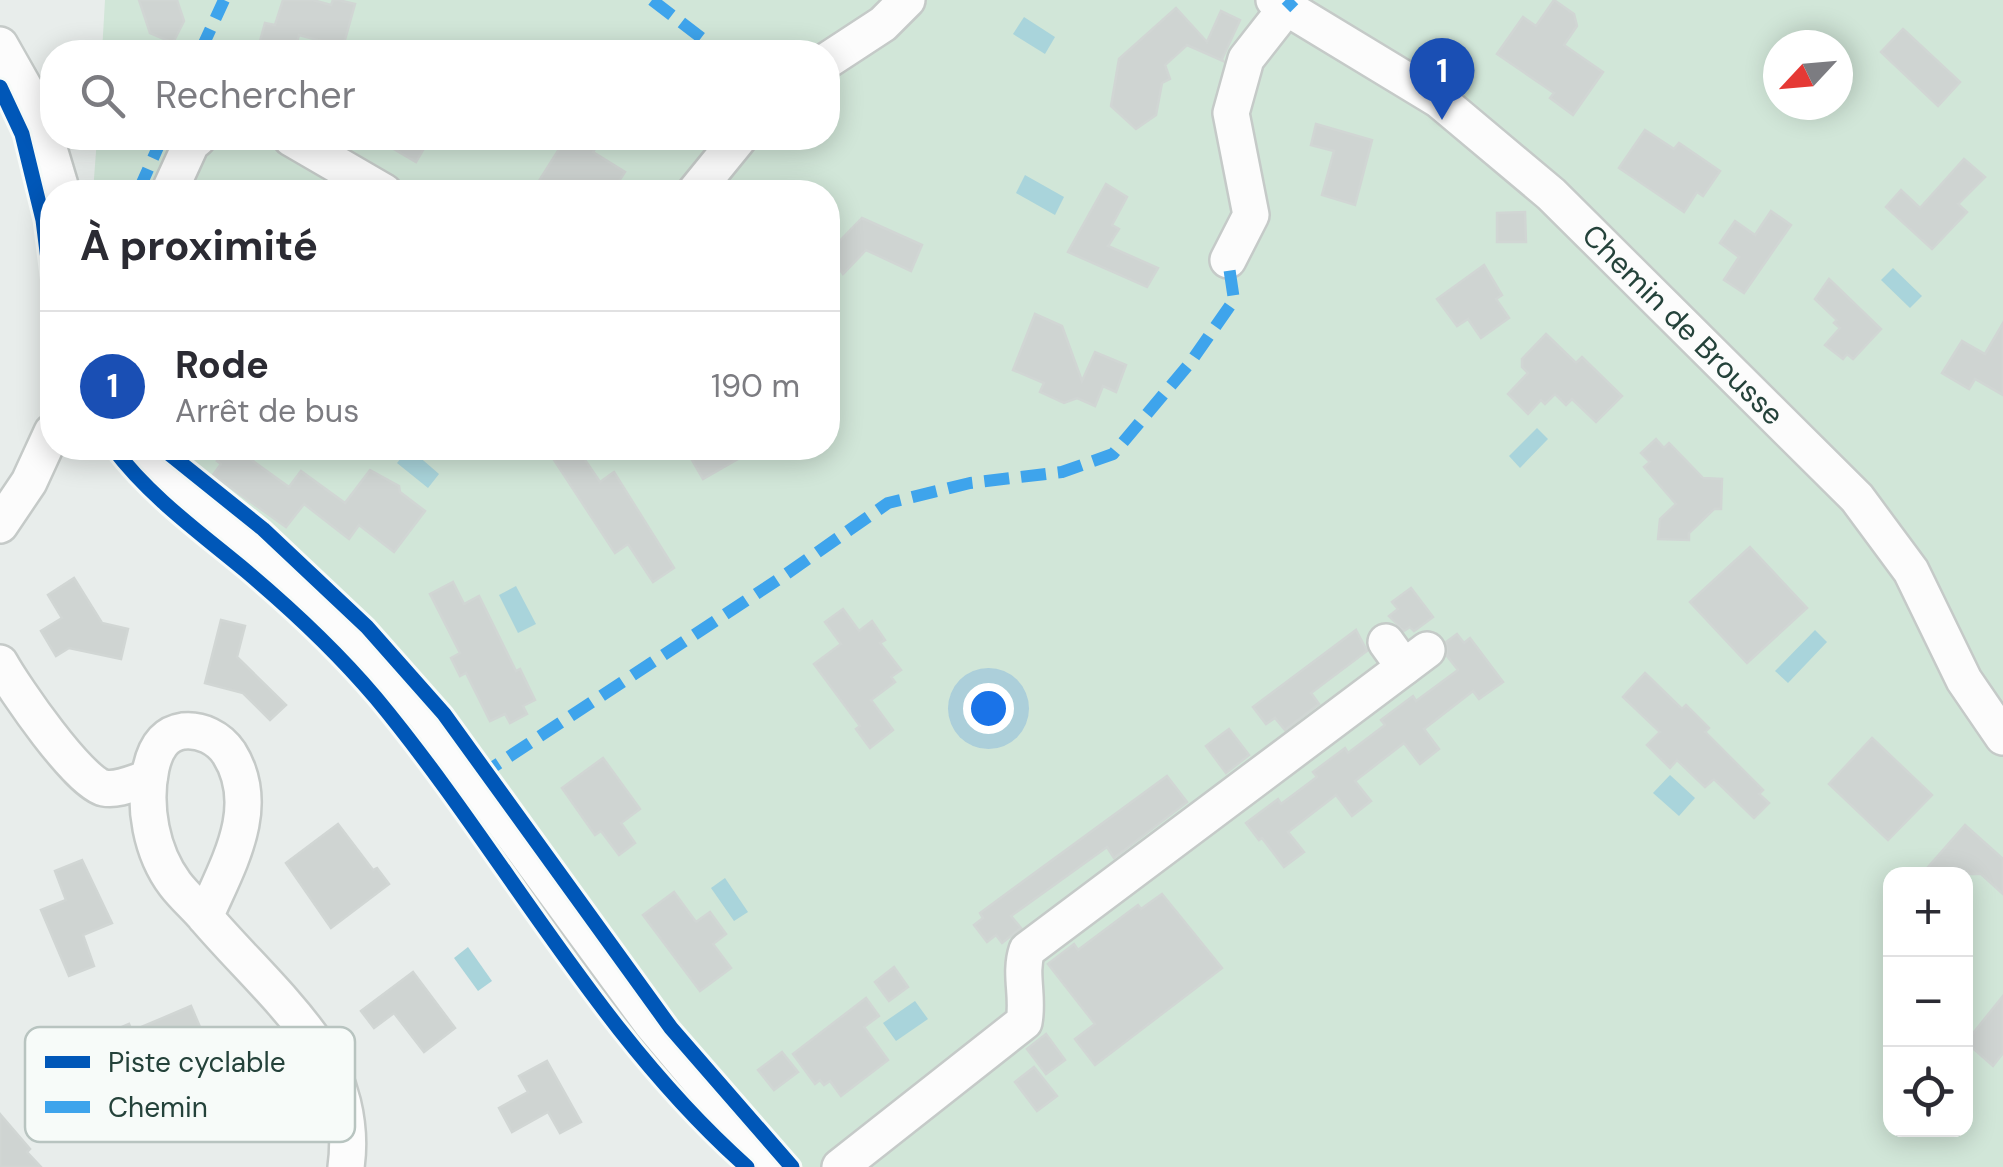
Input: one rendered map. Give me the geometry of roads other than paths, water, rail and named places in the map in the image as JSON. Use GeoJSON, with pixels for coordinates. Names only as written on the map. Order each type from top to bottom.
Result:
{"type":"FeatureCollection","features":[{"type":"Feature","properties":{"kind":"street"},"geometry":{"type":"LineString","coordinates":[[840,52],[883,24],[907,0]]}},
{"type":"Feature","properties":{"kind":"street"},"geometry":{"type":"LineString","coordinates":[[1228,260],[1251,215],[1231,113],[1246,58],[1280,4]]}},
{"type":"Feature","properties":{"kind":"street","name":"Chemin de Brousse"},"geometry":{"type":"LineString","coordinates":[[1280,4],[1439,100],[1551,194],[1857,498],[1911,571],[1964,680],[2003,737]]}},
{"type":"Feature","properties":{"kind":"street"},"geometry":{"type":"LineString","coordinates":[[0,44],[40,119]]}},
{"type":"Feature","properties":{"kind":"street"},"geometry":{"type":"LineString","coordinates":[[49,150],[58,180]]}},
{"type":"Feature","properties":{"kind":"street"},"geometry":{"type":"LineString","coordinates":[[174,180],[188,150]]}},
{"type":"Feature","properties":{"kind":"street"},"geometry":{"type":"LineString","coordinates":[[312,150],[363,180]]}},
{"type":"Feature","properties":{"kind":"street"},"geometry":{"type":"LineString","coordinates":[[705,180],[729,150]]}},
{"type":"Feature","properties":{"kind":"street"},"geometry":{"type":"LineString","coordinates":[[0,526],[40,458]]}},
{"type":"Feature","properties":{"kind":"street"},"geometry":{"type":"LineString","coordinates":[[156,460],[198,502],[364,646],[426,716],[651,1024],[772,1167]]}},
{"type":"Feature","properties":{"kind":"street"},"geometry":{"type":"LineString","coordinates":[[840,1167],[1024,1022],[1028,1002],[1022,966],[1028,950],[1406,653]]}},
{"type":"Feature","properties":{"kind":"street"},"geometry":{"type":"LineString","coordinates":[[0,663],[21,700],[92,783],[115,788],[149,778]]}},
{"type":"Feature","properties":{"kind":"street"},"geometry":{"type":"LineString","coordinates":[[206,917],[228,864],[246,803],[240,770],[224,746],[212,736],[186,730],[159,744],[149,778],[153,840],[175,884],[302,1027]]}},
{"type":"Feature","properties":{"kind":"street"},"geometry":{"type":"LineString","coordinates":[[346,1167],[349,1142]]}},
{"type":"Feature","properties":{"kind":"water"},"geometry":{"type":"Polygon","coordinates":[[[1024,17],[1055,37],[1045,54],[1013,34],[1024,17]]]}},
{"type":"Feature","properties":{"kind":"water"},"geometry":{"type":"Polygon","coordinates":[[[1025,175],[1064,197],[1055,215],[1016,193],[1025,175]]]}},
{"type":"Feature","properties":{"kind":"water"},"geometry":{"type":"Polygon","coordinates":[[[1893,268],[1922,296],[1910,308],[1881,280],[1893,268]]]}},
{"type":"Feature","properties":{"kind":"water"},"geometry":{"type":"Polygon","coordinates":[[[1537,428],[1548,439],[1520,468],[1509,456],[1537,428]]]}},
{"type":"Feature","properties":{"kind":"water"},"geometry":{"type":"Polygon","coordinates":[[[423,460],[439,474],[428,488],[397,463],[423,460]]]}},
{"type":"Feature","properties":{"kind":"water"},"geometry":{"type":"Polygon","coordinates":[[[516,586],[536,624],[518,633],[499,595],[516,586]]]}},
{"type":"Feature","properties":{"kind":"water"},"geometry":{"type":"Polygon","coordinates":[[[1815,630],[1827,642],[1788,683],[1775,671],[1815,630]]]}},
{"type":"Feature","properties":{"kind":"water"},"geometry":{"type":"Polygon","coordinates":[[[1670,775],[1695,798],[1679,816],[1653,793],[1670,775]]]}},
{"type":"Feature","properties":{"kind":"water"},"geometry":{"type":"Polygon","coordinates":[[[725,878],[748,912],[734,921],[711,888],[725,878]]]}},
{"type":"Feature","properties":{"kind":"water"},"geometry":{"type":"Polygon","coordinates":[[[468,947],[492,981],[478,991],[454,958],[468,947]]]}},
{"type":"Feature","properties":{"kind":"water"},"geometry":{"type":"Polygon","coordinates":[[[915,1001],[928,1019],[896,1041],[883,1023],[915,1001]]]}},
{"type":"Feature","properties":{"kind":"place","name":"Rode"},"geometry":{"type":"Point","coordinates":[1442,120]}}]}
